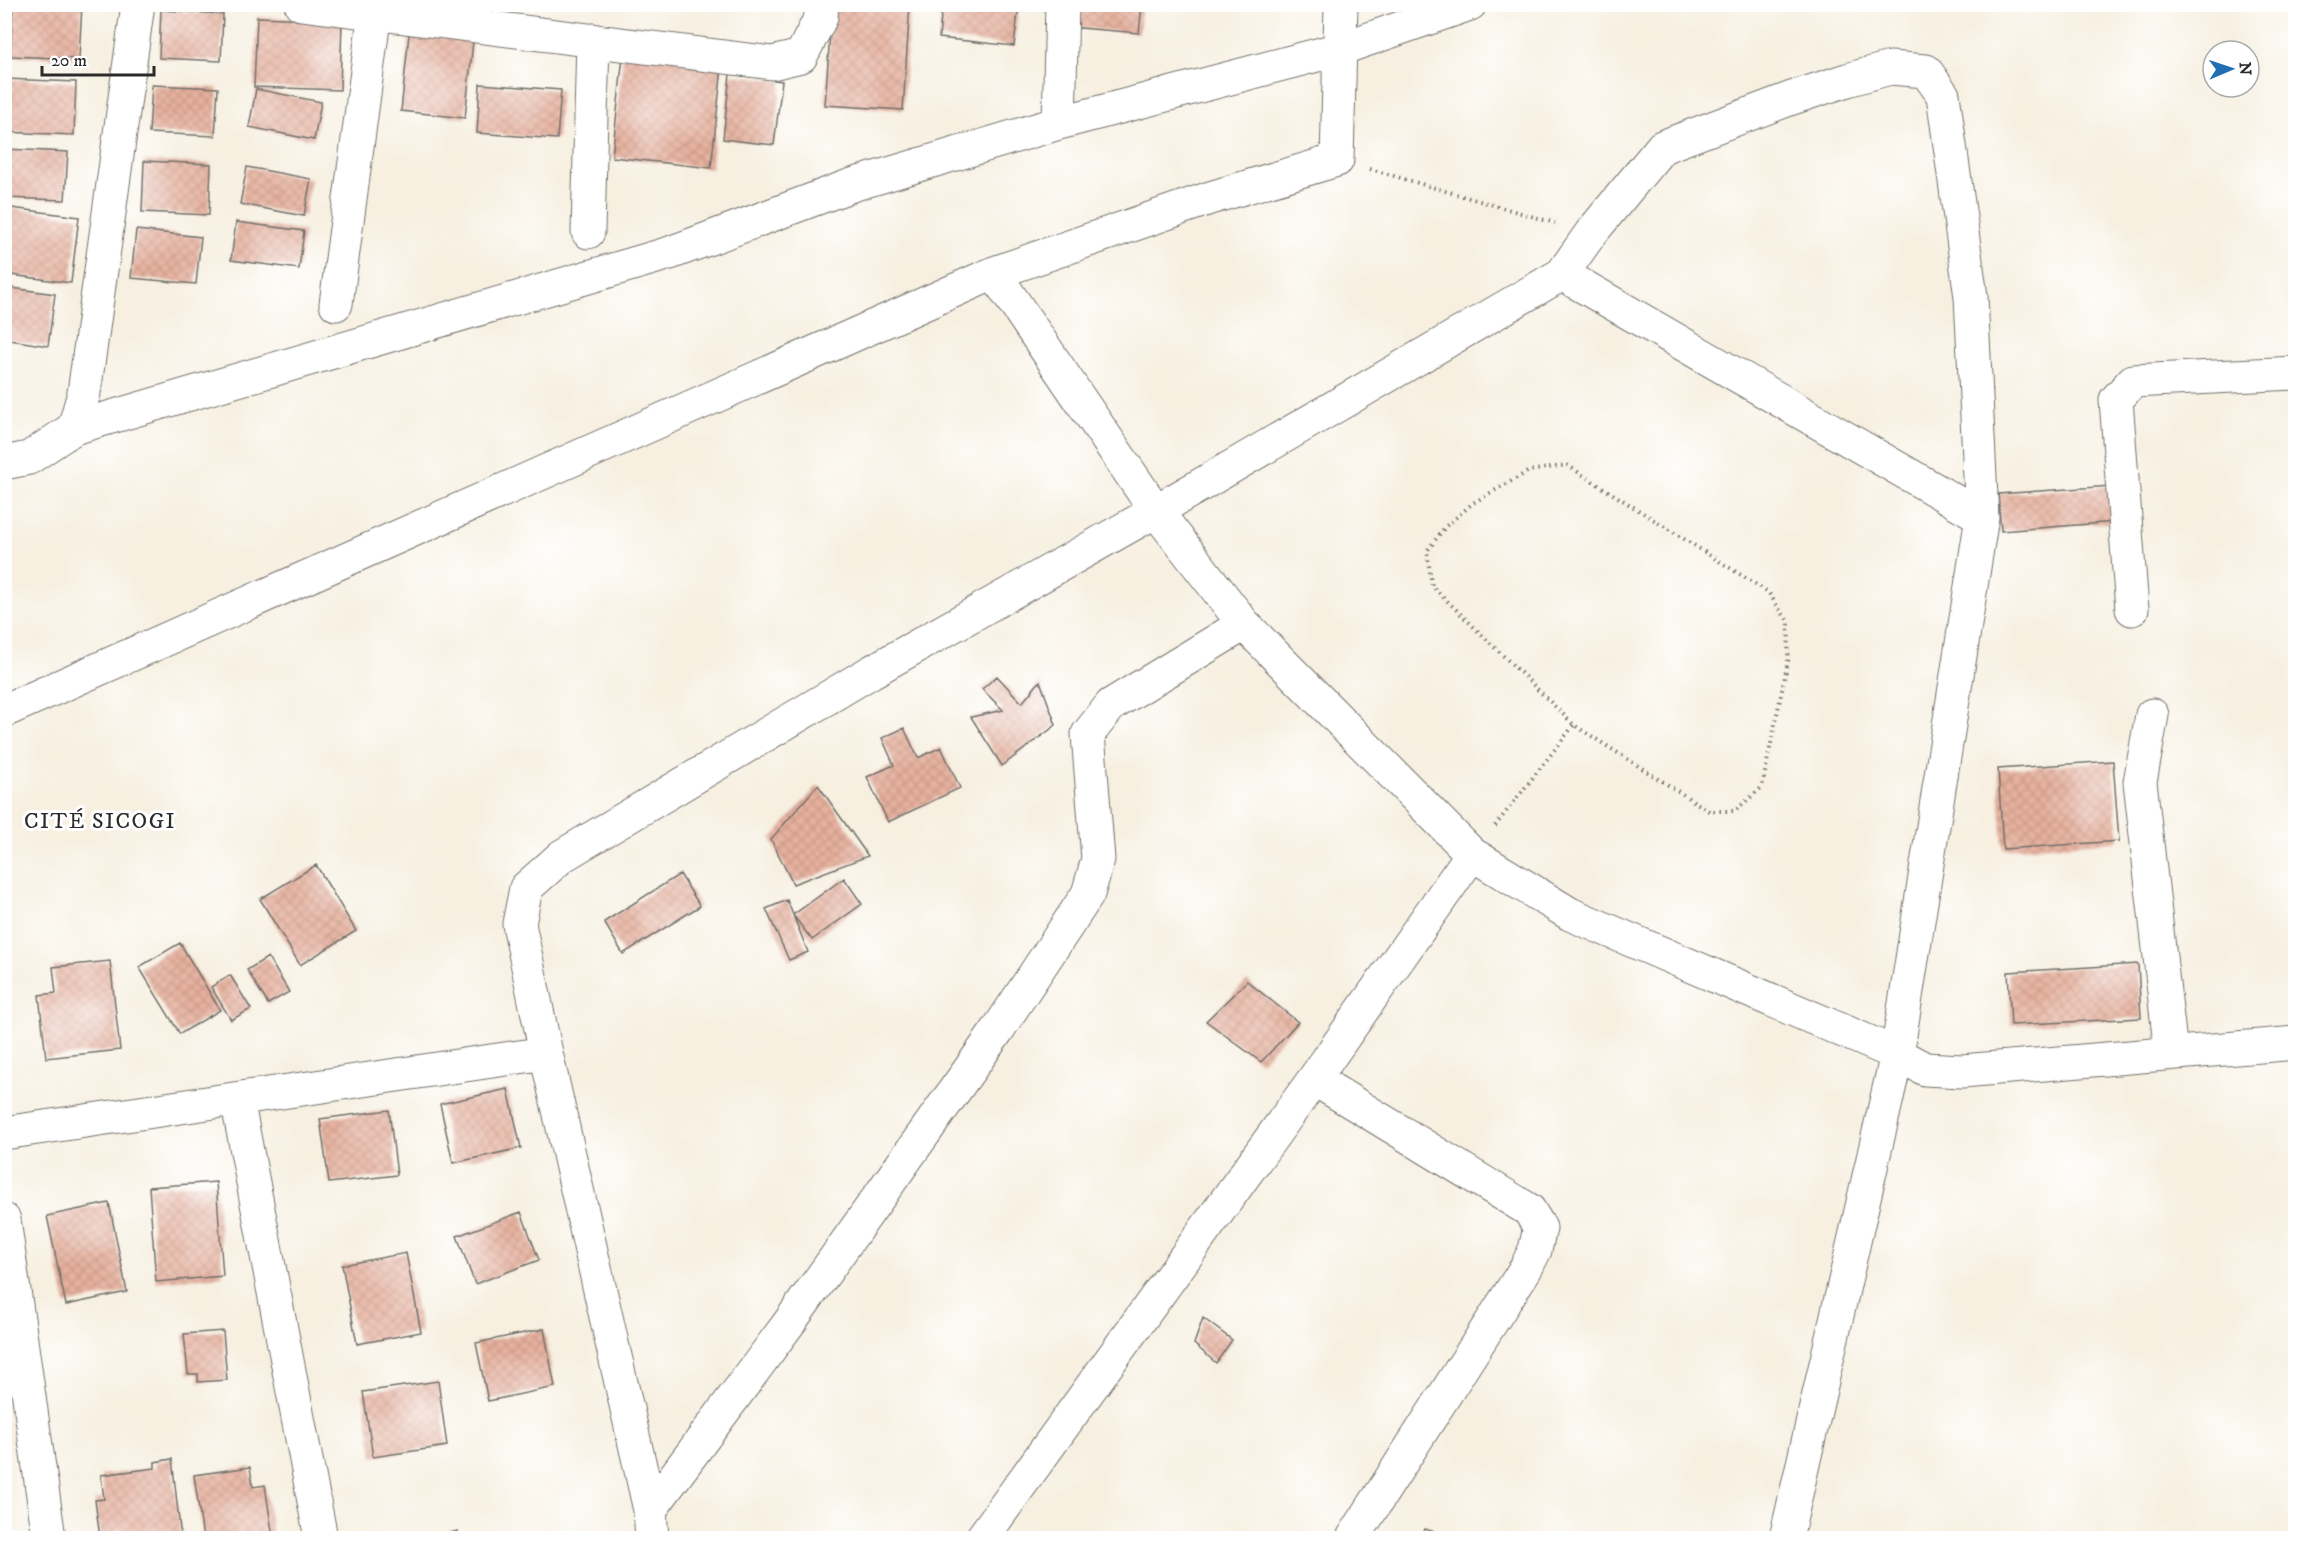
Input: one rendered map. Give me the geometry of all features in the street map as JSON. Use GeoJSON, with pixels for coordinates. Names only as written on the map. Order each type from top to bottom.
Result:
{"type":"FeatureCollection","features":[{"type":"Feature","properties":{"kind":"street"},"geometry":{"type":"LineString","coordinates":[[74,428],[84,393],[138,4]]}},
{"type":"Feature","properties":{"kind":"street"},"geometry":{"type":"LineString","coordinates":[[301,4],[375,9],[772,63],[801,56],[821,16],[822,4]]}},
{"type":"Feature","properties":{"kind":"street"},"geometry":{"type":"LineString","coordinates":[[1059,123],[1062,4]]}},
{"type":"Feature","properties":{"kind":"street"},"geometry":{"type":"LineString","coordinates":[[4,711],[994,273],[1210,198],[1337,160],[1341,4]]}},
{"type":"Feature","properties":{"kind":"street"},"geometry":{"type":"LineString","coordinates":[[4,463],[29,458],[74,428],[670,253],[852,185],[1059,123],[1340,49],[1470,4]]}},
{"type":"Feature","properties":{"kind":"street"},"geometry":{"type":"LineString","coordinates":[[336,304],[375,9]]}},
{"type":"Feature","properties":{"kind":"street"},"geometry":{"type":"LineString","coordinates":[[588,232],[593,40]]}},
{"type":"Feature","properties":{"kind":"street"},"geometry":{"type":"LineString","coordinates":[[651,1524],[519,924],[526,888],[562,856],[871,672],[1156,511],[1562,274],[1591,233],[1662,147],[1792,98],[1890,68],[1926,71],[1943,95],[1971,297],[1982,517],[1897,1054],[1786,1539]]}},
{"type":"Feature","properties":{"kind":"street"},"geometry":{"type":"LineString","coordinates":[[994,273],[1156,511],[1244,624],[1472,855],[1570,914],[1897,1054],[1924,1069],[1962,1071],[2295,1043]]}},
{"type":"Feature","properties":{"kind":"street"},"geometry":{"type":"LineString","coordinates":[[1562,274],[1982,517]]}},
{"type":"Feature","properties":{"kind":"street"},"geometry":{"type":"LineString","coordinates":[[2132,609],[2116,400],[2133,381],[2295,373]]}},
{"type":"Feature","properties":{"kind":"street"},"geometry":{"type":"LineString","coordinates":[[651,1524],[789,1323],[969,1070],[1088,894],[1098,859],[1088,734],[1111,705],[1244,624]]}},
{"type":"Feature","properties":{"kind":"street"},"geometry":{"type":"LineString","coordinates":[[2152,715],[2140,782],[2171,1053]]}},
{"type":"Feature","properties":{"kind":"street"},"geometry":{"type":"LineString","coordinates":[[982,1539],[1314,1079],[1472,855]]}},
{"type":"Feature","properties":{"kind":"street"},"geometry":{"type":"LineString","coordinates":[[4,1133],[546,1053]]}},
{"type":"Feature","properties":{"kind":"street"},"geometry":{"type":"LineString","coordinates":[[1314,1079],[1529,1210],[1540,1228],[1535,1250],[1526,1268],[1353,1539]]}},
{"type":"Feature","properties":{"kind":"street"},"geometry":{"type":"LineString","coordinates":[[237,1099],[321,1539]]}},
{"type":"Feature","properties":{"kind":"street"},"geometry":{"type":"LineString","coordinates":[[4,1220],[49,1539]]}},
{"type":"Feature","properties":{"kind":"path"},"geometry":{"type":"LineString","coordinates":[[1337,160],[1591,233]]}},
{"type":"Feature","properties":{"kind":"path"},"geometry":{"type":"LineString","coordinates":[[1567,465],[1768,592],[1789,623],[1788,661],[1762,787],[1736,811],[1709,811],[1574,725],[1432,586],[1427,551],[1445,527],[1473,503],[1529,471],[1567,465]]}},
{"type":"Feature","properties":{"kind":"path"},"geometry":{"type":"LineString","coordinates":[[1472,855],[1574,725]]}},
{"type":"Feature","properties":{"kind":"building"},"geometry":{"type":"Polygon","coordinates":[[[13,4],[82,5],[79,59],[10,56],[13,4]]]}},
{"type":"Feature","properties":{"kind":"building"},"geometry":{"type":"Polygon","coordinates":[[[832,4],[910,4],[903,110],[825,105],[832,4]]]}},
{"type":"Feature","properties":{"kind":"building"},"geometry":{"type":"Polygon","coordinates":[[[942,4],[1019,4],[1014,46],[939,38],[942,4]]]}},
{"type":"Feature","properties":{"kind":"building"},"geometry":{"type":"Polygon","coordinates":[[[1070,4],[1142,4],[1139,33],[1068,27],[1070,4]]]}},
{"type":"Feature","properties":{"kind":"building"},"geometry":{"type":"Polygon","coordinates":[[[161,10],[223,14],[221,61],[159,58],[161,10]]]}},
{"type":"Feature","properties":{"kind":"building"},"geometry":{"type":"Polygon","coordinates":[[[257,17],[342,20],[340,90],[254,87],[257,17]]]}},
{"type":"Feature","properties":{"kind":"building"},"geometry":{"type":"Polygon","coordinates":[[[409,34],[473,41],[465,118],[401,111],[409,34]]]}},
{"type":"Feature","properties":{"kind":"building"},"geometry":{"type":"Polygon","coordinates":[[[625,38],[724,49],[711,168],[612,157],[625,38]]]}},
{"type":"Feature","properties":{"kind":"building"},"geometry":{"type":"Polygon","coordinates":[[[730,74],[782,81],[774,145],[723,139],[730,74]]]}},
{"type":"Feature","properties":{"kind":"building"},"geometry":{"type":"Polygon","coordinates":[[[6,79],[76,82],[74,135],[4,132],[6,79]]]}},
{"type":"Feature","properties":{"kind":"building"},"geometry":{"type":"Polygon","coordinates":[[[480,84],[561,90],[557,139],[477,133],[480,84]]]}},
{"type":"Feature","properties":{"kind":"building"},"geometry":{"type":"Polygon","coordinates":[[[152,85],[218,88],[215,136],[149,133],[152,85]]]}},
{"type":"Feature","properties":{"kind":"building"},"geometry":{"type":"Polygon","coordinates":[[[256,89],[321,102],[314,140],[249,127],[256,89]]]}},
{"type":"Feature","properties":{"kind":"building"},"geometry":{"type":"Polygon","coordinates":[[[4,149],[68,152],[65,200],[4,198],[4,149]]]}},
{"type":"Feature","properties":{"kind":"building"},"geometry":{"type":"Polygon","coordinates":[[[144,161],[211,164],[209,215],[142,212],[144,161]]]}},
{"type":"Feature","properties":{"kind":"building"},"geometry":{"type":"Polygon","coordinates":[[[247,167],[311,179],[304,216],[240,204],[247,167]]]}},
{"type":"Feature","properties":{"kind":"building"},"geometry":{"type":"Polygon","coordinates":[[[4,207],[79,217],[71,283],[4,274],[4,207]]]}},
{"type":"Feature","properties":{"kind":"building"},"geometry":{"type":"Polygon","coordinates":[[[236,222],[304,231],[299,269],[231,260],[236,222]]]}},
{"type":"Feature","properties":{"kind":"building"},"geometry":{"type":"Polygon","coordinates":[[[136,230],[201,237],[196,284],[131,278],[136,230]]]}},
{"type":"Feature","properties":{"kind":"building"},"geometry":{"type":"Polygon","coordinates":[[[4,287],[55,294],[48,346],[4,339],[4,287]]]}},
{"type":"Feature","properties":{"kind":"building"},"geometry":{"type":"Polygon","coordinates":[[[2112,486],[2115,522],[2001,531],[1998,494],[2112,486]]]}},
{"type":"Feature","properties":{"kind":"building"},"geometry":{"type":"Polygon","coordinates":[[[997,676],[1022,703],[1040,681],[1056,725],[1002,766],[971,717],[1003,710],[982,689],[997,676]]]}},
{"type":"Feature","properties":{"kind":"building"},"geometry":{"type":"Polygon","coordinates":[[[904,728],[918,758],[941,747],[960,788],[888,822],[867,777],[894,765],[882,738],[904,728]]]}},
{"type":"Feature","properties":{"kind":"building"},"geometry":{"type":"Polygon","coordinates":[[[2113,761],[2119,841],[2003,849],[1998,769],[2113,761]]]}},
{"type":"Feature","properties":{"kind":"building"},"geometry":{"type":"Polygon","coordinates":[[[818,785],[868,856],[793,884],[771,839],[818,785]]]}},
{"type":"Feature","properties":{"kind":"building"},"geometry":{"type":"Polygon","coordinates":[[[316,865],[356,931],[300,965],[260,899],[316,865]]]}},
{"type":"Feature","properties":{"kind":"building"},"geometry":{"type":"Polygon","coordinates":[[[680,874],[700,906],[623,954],[604,922],[680,874]]]}},
{"type":"Feature","properties":{"kind":"building"},"geometry":{"type":"Polygon","coordinates":[[[844,878],[862,904],[812,940],[793,915],[844,878]]]}},
{"type":"Feature","properties":{"kind":"building"},"geometry":{"type":"Polygon","coordinates":[[[787,900],[808,952],[789,960],[766,909],[787,900]]]}},
{"type":"Feature","properties":{"kind":"building"},"geometry":{"type":"Polygon","coordinates":[[[180,943],[220,1010],[180,1034],[139,967],[180,943]]]}},
{"type":"Feature","properties":{"kind":"building"},"geometry":{"type":"Polygon","coordinates":[[[268,957],[289,992],[268,1004],[247,970],[268,957]]]}},
{"type":"Feature","properties":{"kind":"building"},"geometry":{"type":"Polygon","coordinates":[[[110,961],[120,1050],[46,1058],[39,995],[56,993],[53,967],[110,961]]]}},
{"type":"Feature","properties":{"kind":"building"},"geometry":{"type":"Polygon","coordinates":[[[2138,964],[2141,1018],[2011,1025],[2008,972],[2138,964]]]}},
{"type":"Feature","properties":{"kind":"building"},"geometry":{"type":"Polygon","coordinates":[[[230,975],[251,1009],[231,1020],[211,987],[230,975]]]}},
{"type":"Feature","properties":{"kind":"building"},"geometry":{"type":"Polygon","coordinates":[[[1247,981],[1298,1022],[1261,1062],[1206,1021],[1247,981]]]}},
{"type":"Feature","properties":{"kind":"building"},"geometry":{"type":"Polygon","coordinates":[[[508,1089],[521,1148],[453,1163],[440,1104],[508,1089]]]}},
{"type":"Feature","properties":{"kind":"building"},"geometry":{"type":"Polygon","coordinates":[[[389,1110],[397,1175],[329,1183],[320,1119],[389,1110]]]}},
{"type":"Feature","properties":{"kind":"building"},"geometry":{"type":"Polygon","coordinates":[[[216,1182],[223,1276],[156,1282],[149,1187],[216,1182]]]}},
{"type":"Feature","properties":{"kind":"building"},"geometry":{"type":"Polygon","coordinates":[[[109,1203],[127,1292],[66,1305],[47,1216],[109,1203]]]}},
{"type":"Feature","properties":{"kind":"building"},"geometry":{"type":"Polygon","coordinates":[[[521,1212],[539,1260],[475,1284],[457,1236],[521,1212]]]}},
{"type":"Feature","properties":{"kind":"building"},"geometry":{"type":"Polygon","coordinates":[[[406,1253],[421,1332],[357,1344],[342,1265],[406,1253]]]}},
{"type":"Feature","properties":{"kind":"building"},"geometry":{"type":"Polygon","coordinates":[[[1203,1318],[1232,1340],[1216,1363],[1194,1344],[1203,1318]]]}},
{"type":"Feature","properties":{"kind":"building"},"geometry":{"type":"Polygon","coordinates":[[[544,1329],[555,1387],[488,1401],[476,1343],[544,1329]]]}},
{"type":"Feature","properties":{"kind":"building"},"geometry":{"type":"Polygon","coordinates":[[[223,1331],[227,1380],[198,1382],[198,1374],[188,1374],[184,1334],[223,1331]]]}},
{"type":"Feature","properties":{"kind":"building"},"geometry":{"type":"Polygon","coordinates":[[[438,1381],[447,1446],[373,1457],[363,1392],[438,1381]]]}},
{"type":"Feature","properties":{"kind":"building"},"geometry":{"type":"Polygon","coordinates":[[[172,1459],[181,1538],[100,1538],[95,1500],[104,1499],[101,1475],[155,1468],[155,1462],[172,1459]]]}},
{"type":"Feature","properties":{"kind":"building"},"geometry":{"type":"Polygon","coordinates":[[[250,1467],[253,1487],[265,1485],[273,1538],[203,1538],[194,1475],[250,1467]]]}},
{"type":"Feature","properties":{"kind":"building"},"geometry":{"type":"Polygon","coordinates":[[[1425,1529],[1455,1538],[1422,1538],[1425,1529]]]}},
{"type":"Feature","properties":{"kind":"building"},"geometry":{"type":"Polygon","coordinates":[[[458,1531],[460,1538],[430,1538],[458,1531]]]}},
{"type":"Feature","properties":{"kind":"district","name":"CITÉ SICOGI"},"geometry":{"type":"Point","coordinates":[100,820]}}]}
